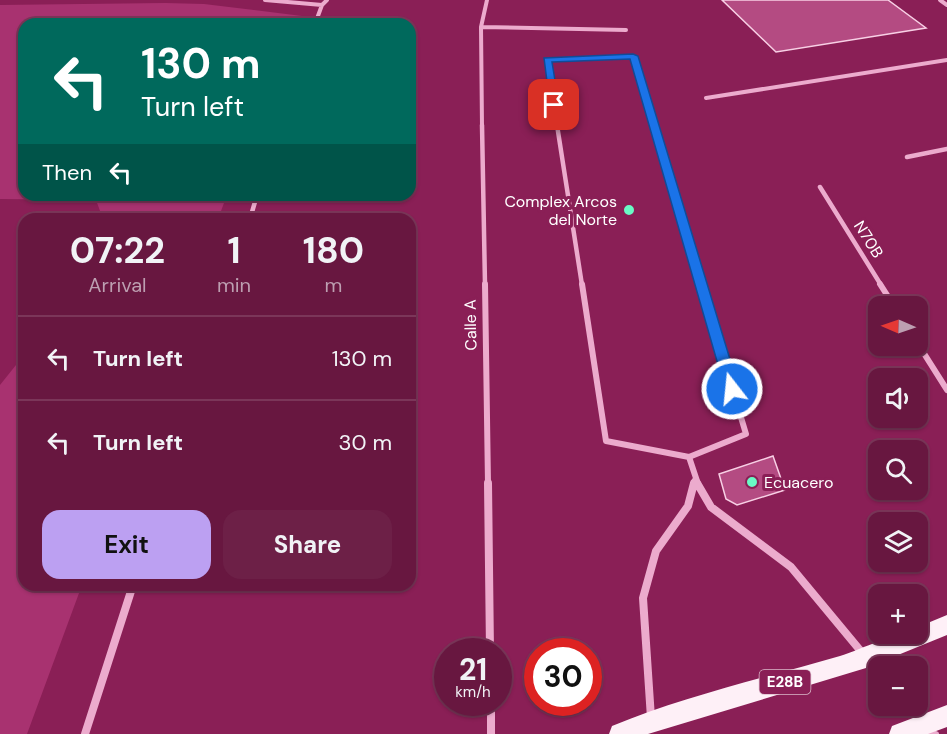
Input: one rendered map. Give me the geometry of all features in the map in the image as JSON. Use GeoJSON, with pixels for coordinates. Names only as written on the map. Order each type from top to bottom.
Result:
{"type":"FeatureCollection","features":[{"type":"Feature","properties":{"kind":"main road","name":"E28B"},"geometry":{"type":"LineString","coordinates":[[620,734],[652,722],[867,658],[947,625]]}},
{"type":"Feature","properties":{"kind":"main road"},"geometry":{"type":"LineString","coordinates":[[907,731],[947,716]]}},
{"type":"Feature","properties":{"kind":"street"},"geometry":{"type":"LineString","coordinates":[[265,0],[322,5]]}},
{"type":"Feature","properties":{"kind":"street"},"geometry":{"type":"LineString","coordinates":[[317,18],[322,5],[327,0]]}},
{"type":"Feature","properties":{"kind":"street","name":"Calle A"},"geometry":{"type":"LineString","coordinates":[[487,0],[481,27],[490,638]]}},
{"type":"Feature","properties":{"kind":"street"},"geometry":{"type":"LineString","coordinates":[[940,0],[947,5]]}},
{"type":"Feature","properties":{"kind":"street"},"geometry":{"type":"LineString","coordinates":[[481,27],[626,30]]}},
{"type":"Feature","properties":{"kind":"street"},"geometry":{"type":"LineString","coordinates":[[633,56],[746,434],[689,457],[606,441],[548,60],[633,56]]}},
{"type":"Feature","properties":{"kind":"street"},"geometry":{"type":"LineString","coordinates":[[706,98],[947,60]]}},
{"type":"Feature","properties":{"kind":"street"},"geometry":{"type":"LineString","coordinates":[[907,157],[947,149]]}},
{"type":"Feature","properties":{"kind":"street","name":"N70B"},"geometry":{"type":"LineString","coordinates":[[820,187],[888,296]]}},
{"type":"Feature","properties":{"kind":"street"},"geometry":{"type":"LineString","coordinates":[[926,356],[947,390]]}},
{"type":"Feature","properties":{"kind":"street"},"geometry":{"type":"LineString","coordinates":[[689,457],[695,480],[711,507],[791,567],[867,658]]}},
{"type":"Feature","properties":{"kind":"street"},"geometry":{"type":"LineString","coordinates":[[652,722],[643,598],[656,551],[688,506],[695,480]]}},
{"type":"Feature","properties":{"kind":"street"},"geometry":{"type":"LineString","coordinates":[[85,734],[131,591]]}},
{"type":"Feature","properties":{"kind":"street"},"geometry":{"type":"LineString","coordinates":[[491,716],[491,734]]}},
{"type":"Feature","properties":{"kind":"lane"},"geometry":{"type":"LineString","coordinates":[[907,731],[936,734]]}},
{"type":"Feature","properties":{"kind":"shaded area"},"geometry":{"type":"Polygon","coordinates":[[[204,4],[302,16],[301,18],[18,18],[18,199],[0,199],[0,5],[204,4]]]}},
{"type":"Feature","properties":{"kind":"shaded area"},"geometry":{"type":"Polygon","coordinates":[[[96,201],[225,201],[220,213],[101,213],[96,201]]]}},
{"type":"Feature","properties":{"kind":"shaded area"},"geometry":{"type":"Polygon","coordinates":[[[18,362],[18,591],[80,591],[27,734],[0,734],[0,385],[18,362]]]}},
{"type":"Feature","properties":{"kind":"building"},"geometry":{"type":"Polygon","coordinates":[[[722,0],[888,0],[926,28],[776,52],[722,0]]]}},
{"type":"Feature","properties":{"kind":"building","name":"Ecuacero"},"geometry":{"type":"Polygon","coordinates":[[[773,456],[785,490],[737,505],[726,499],[719,474],[773,456]]]}},
{"type":"Feature","properties":{"kind":"place","name":"Complex Arcos del Norte"},"geometry":{"type":"Point","coordinates":[629,210]}},
{"type":"Feature","properties":{"kind":"place","name":"Ecuacero"},"geometry":{"type":"Point","coordinates":[752,482]}},
{"type":"Feature","properties":{"kind":"route"},"geometry":{"type":"LineString","coordinates":[[554,105],[548,60],[633,56],[732,389]]}}]}
